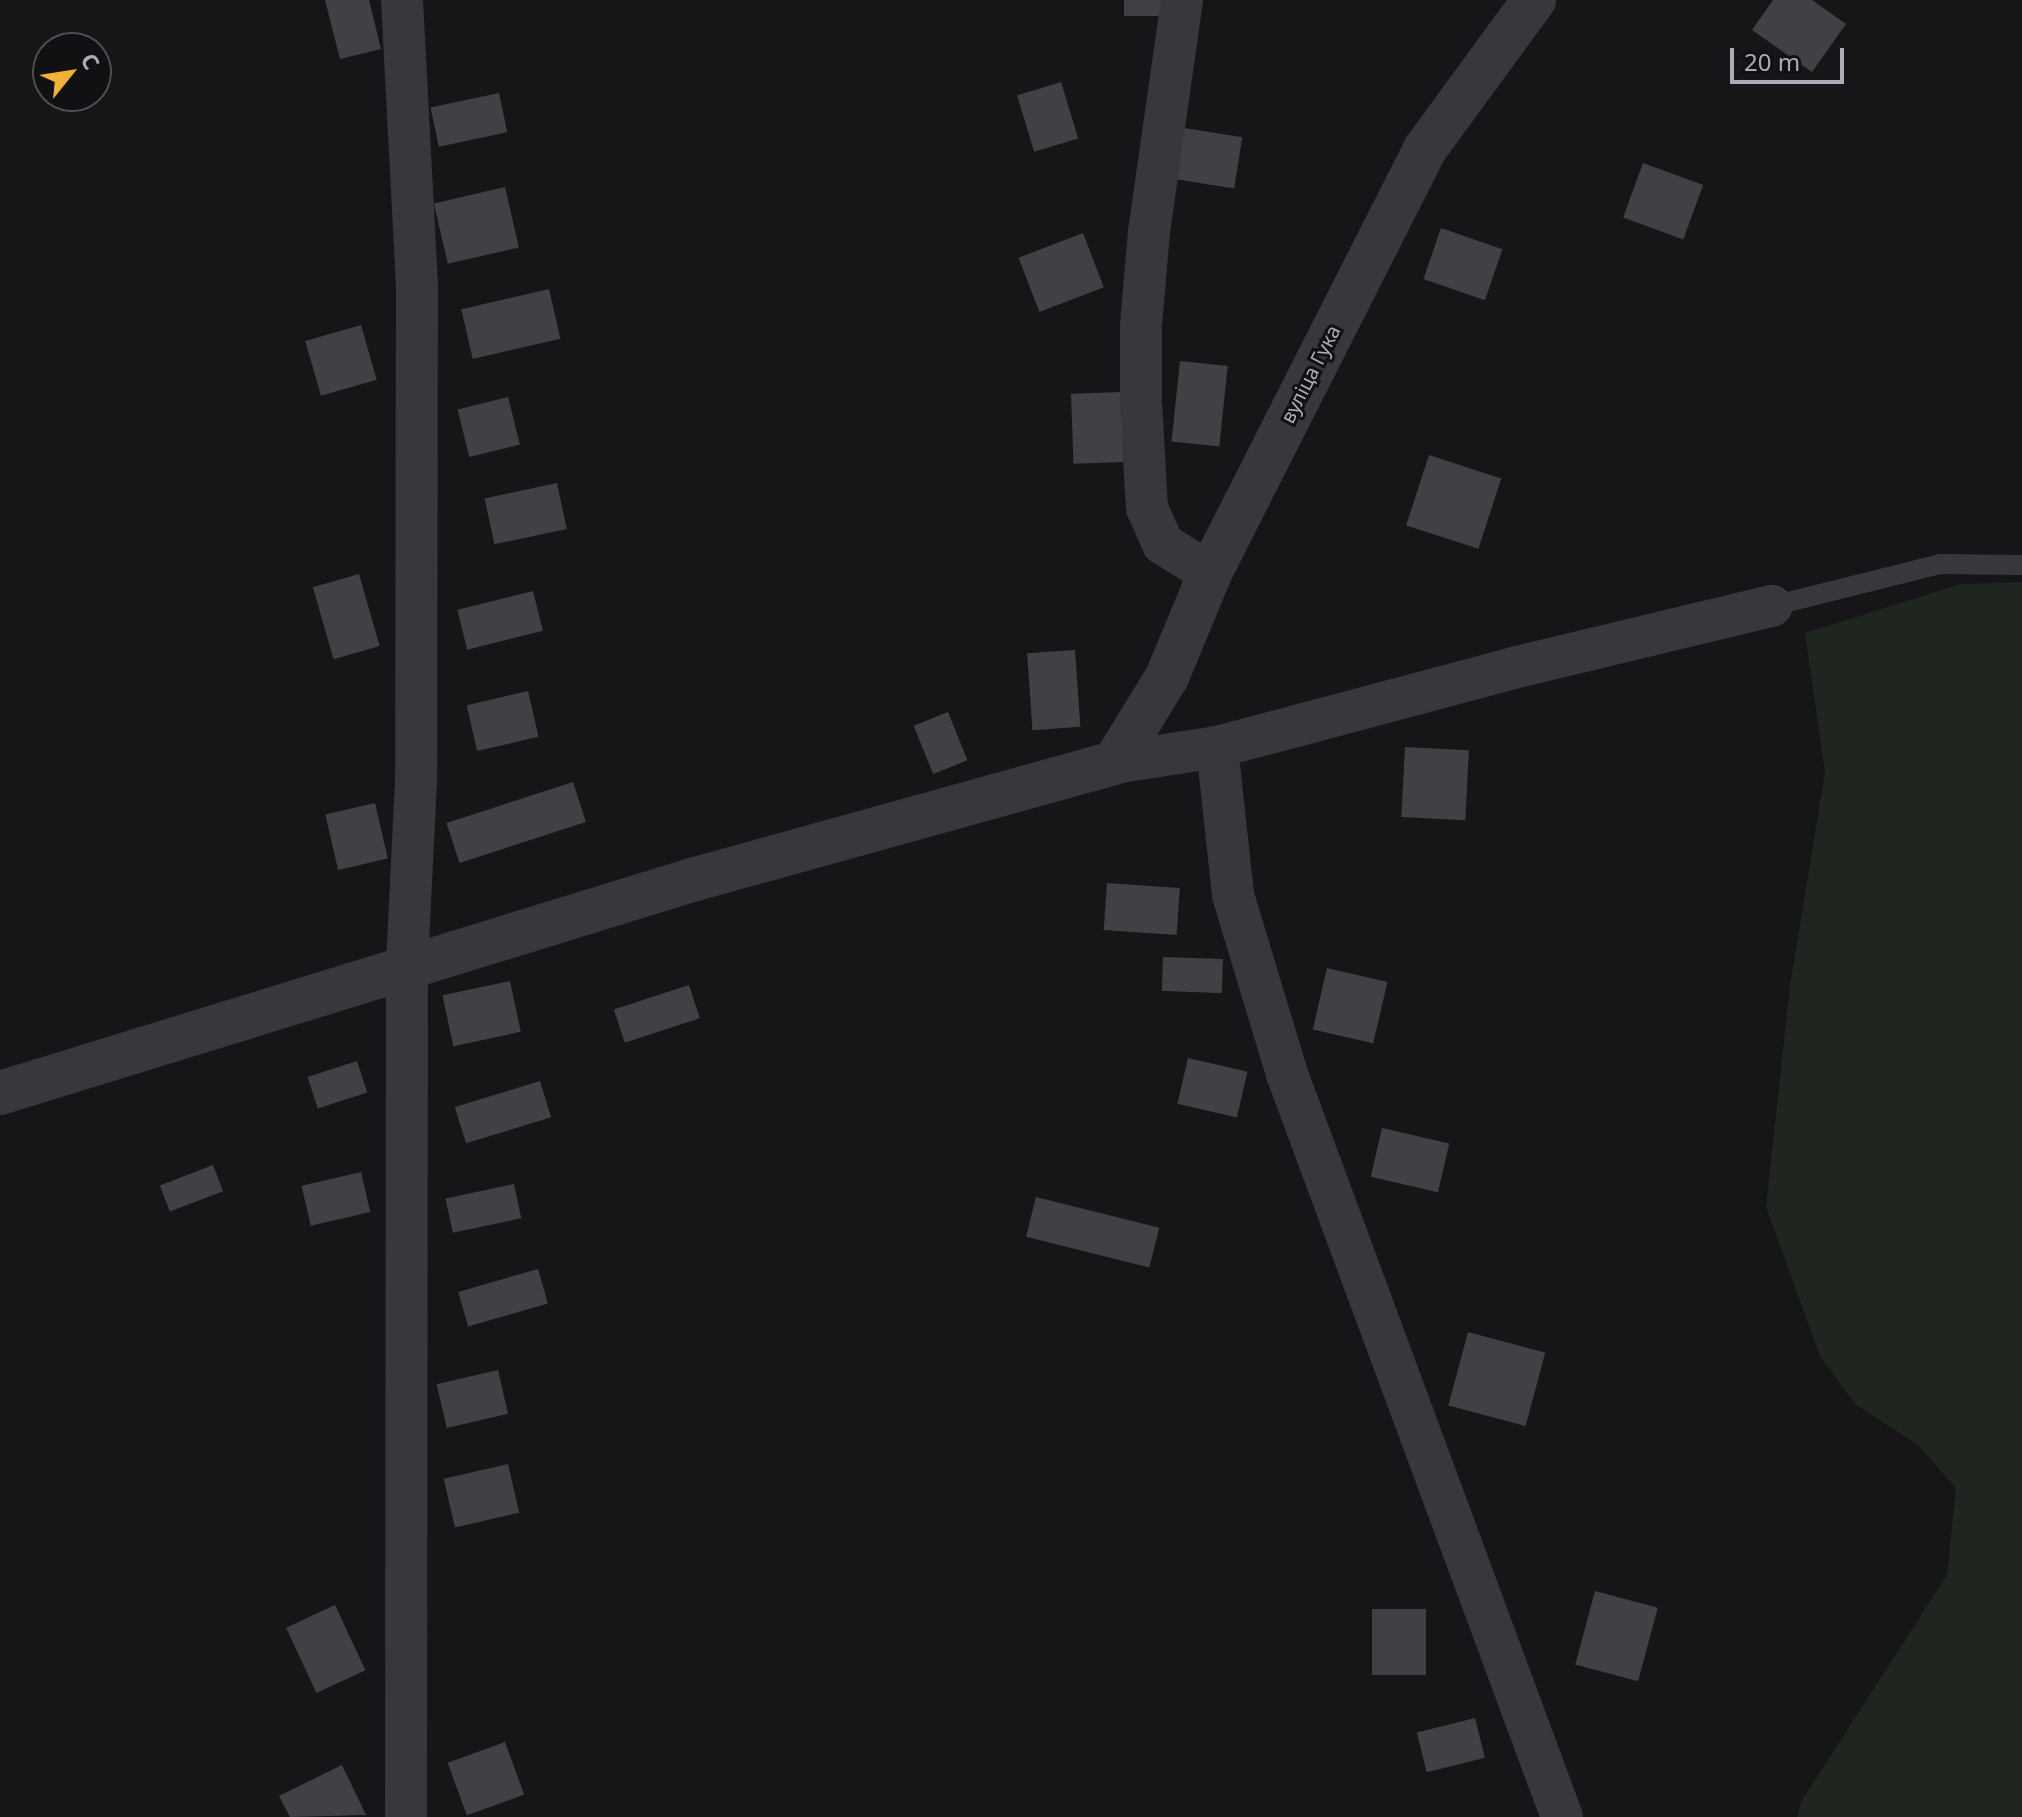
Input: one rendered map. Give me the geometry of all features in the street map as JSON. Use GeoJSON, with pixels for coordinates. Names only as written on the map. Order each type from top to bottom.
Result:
{"type":"FeatureCollection","features":[{"type":"Feature","properties":{"kind":"street"},"geometry":{"type":"LineString","coordinates":[[402,0],[417,288],[416,780],[407,967],[406,1817]]}},
{"type":"Feature","properties":{"kind":"street"},"geometry":{"type":"LineString","coordinates":[[1182,0],[1149,232],[1141,402],[1147,508],[1163,544],[1210,573]]}},
{"type":"Feature","properties":{"kind":"street","name":"вуліца Гука"},"geometry":{"type":"LineString","coordinates":[[1114,763],[1167,677],[1210,573],[1425,149],[1534,0]]}},
{"type":"Feature","properties":{"kind":"street"},"geometry":{"type":"LineString","coordinates":[[0,1093],[692,880],[1114,763],[1217,747],[1517,667],[1772,606]]}},
{"type":"Feature","properties":{"kind":"street"},"geometry":{"type":"LineString","coordinates":[[1217,747],[1233,895],[1287,1074],[1562,1817]]}},
{"type":"Feature","properties":{"kind":"lane"},"geometry":{"type":"LineString","coordinates":[[1772,606],[1941,564],[2022,565]]}},
{"type":"Feature","properties":{"kind":"shaded area"},"geometry":{"type":"Polygon","coordinates":[[[2022,582],[2022,1817],[1797,1817],[1801,1802],[1947,1575],[1956,1488],[1917,1444],[1856,1405],[1820,1356],[1766,1207],[1790,986],[1825,772],[1805,633],[1961,584],[2022,582]]]}},
{"type":"Feature","properties":{"kind":"building"},"geometry":{"type":"Polygon","coordinates":[[[325,0],[369,0],[381,49],[340,59],[325,0]]]}},
{"type":"Feature","properties":{"kind":"building"},"geometry":{"type":"Polygon","coordinates":[[[1124,0],[1163,0],[1163,16],[1124,16],[1124,0]]]}},
{"type":"Feature","properties":{"kind":"building"},"geometry":{"type":"Polygon","coordinates":[[[1773,0],[1812,0],[1846,24],[1812,72],[1752,30],[1773,0]]]}},
{"type":"Feature","properties":{"kind":"building"},"geometry":{"type":"Polygon","coordinates":[[[1061,82],[1078,138],[1034,152],[1017,95],[1061,82]]]}},
{"type":"Feature","properties":{"kind":"building"},"geometry":{"type":"Polygon","coordinates":[[[499,93],[507,132],[439,147],[431,108],[499,93]]]}},
{"type":"Feature","properties":{"kind":"building"},"geometry":{"type":"Polygon","coordinates":[[[1184,128],[1242,137],[1234,189],[1176,179],[1184,128]]]}},
{"type":"Feature","properties":{"kind":"building"},"geometry":{"type":"Polygon","coordinates":[[[1643,163],[1703,185],[1683,239],[1623,218],[1643,163]]]}},
{"type":"Feature","properties":{"kind":"building"},"geometry":{"type":"Polygon","coordinates":[[[505,187],[519,247],[448,264],[434,203],[505,187]]]}},
{"type":"Feature","properties":{"kind":"building"},"geometry":{"type":"Polygon","coordinates":[[[1441,228],[1502,249],[1485,300],[1423,279],[1441,228]]]}},
{"type":"Feature","properties":{"kind":"building"},"geometry":{"type":"Polygon","coordinates":[[[1083,233],[1104,287],[1039,312],[1019,258],[1083,233]]]}},
{"type":"Feature","properties":{"kind":"building"},"geometry":{"type":"Polygon","coordinates":[[[549,289],[560,339],[473,359],[461,309],[549,289]]]}},
{"type":"Feature","properties":{"kind":"building"},"geometry":{"type":"Polygon","coordinates":[[[361,325],[377,380],[321,396],[305,341],[361,325]]]}},
{"type":"Feature","properties":{"kind":"building"},"geometry":{"type":"Polygon","coordinates":[[[1180,361],[1228,366],[1219,447],[1172,442],[1180,361]]]}},
{"type":"Feature","properties":{"kind":"building"},"geometry":{"type":"Polygon","coordinates":[[[1121,392],[1123,462],[1073,464],[1071,394],[1121,392]]]}},
{"type":"Feature","properties":{"kind":"building"},"geometry":{"type":"Polygon","coordinates":[[[508,397],[520,445],[469,457],[458,410],[508,397]]]}},
{"type":"Feature","properties":{"kind":"building"},"geometry":{"type":"Polygon","coordinates":[[[1429,455],[1501,478],[1478,549],[1406,525],[1429,455]]]}},
{"type":"Feature","properties":{"kind":"building"},"geometry":{"type":"Polygon","coordinates":[[[557,483],[567,529],[494,544],[485,498],[557,483]]]}},
{"type":"Feature","properties":{"kind":"building"},"geometry":{"type":"Polygon","coordinates":[[[359,574],[380,646],[334,659],[313,587],[359,574]]]}},
{"type":"Feature","properties":{"kind":"building"},"geometry":{"type":"Polygon","coordinates":[[[533,591],[543,631],[467,650],[457,610],[533,591]]]}},
{"type":"Feature","properties":{"kind":"building"},"geometry":{"type":"Polygon","coordinates":[[[1075,650],[1080,727],[1032,730],[1027,653],[1075,650]]]}},
{"type":"Feature","properties":{"kind":"building"},"geometry":{"type":"Polygon","coordinates":[[[528,691],[539,737],[477,751],[467,705],[528,691]]]}},
{"type":"Feature","properties":{"kind":"building"},"geometry":{"type":"Polygon","coordinates":[[[948,712],[967,760],[933,774],[914,726],[948,712]]]}},
{"type":"Feature","properties":{"kind":"building"},"geometry":{"type":"Polygon","coordinates":[[[1405,747],[1469,750],[1465,820],[1401,817],[1405,747]]]}},
{"type":"Feature","properties":{"kind":"building"},"geometry":{"type":"Polygon","coordinates":[[[573,782],[586,822],[459,863],[447,823],[573,782]]]}},
{"type":"Feature","properties":{"kind":"building"},"geometry":{"type":"Polygon","coordinates":[[[375,803],[388,859],[338,870],[325,814],[375,803]]]}},
{"type":"Feature","properties":{"kind":"building"},"geometry":{"type":"Polygon","coordinates":[[[1107,883],[1180,888],[1177,935],[1104,930],[1107,883]]]}},
{"type":"Feature","properties":{"kind":"building"},"geometry":{"type":"Polygon","coordinates":[[[1163,957],[1223,959],[1222,993],[1162,991],[1163,957]]]}},
{"type":"Feature","properties":{"kind":"building"},"geometry":{"type":"Polygon","coordinates":[[[1327,968],[1387,982],[1373,1043],[1313,1029],[1327,968]]]}},
{"type":"Feature","properties":{"kind":"building"},"geometry":{"type":"Polygon","coordinates":[[[510,981],[521,1032],[453,1046],[443,995],[510,981]]]}},
{"type":"Feature","properties":{"kind":"building"},"geometry":{"type":"Polygon","coordinates":[[[689,985],[700,1018],[625,1043],[614,1009],[689,985]]]}},
{"type":"Feature","properties":{"kind":"building"},"geometry":{"type":"Polygon","coordinates":[[[1188,1058],[1247,1072],[1237,1118],[1177,1104],[1188,1058]]]}},
{"type":"Feature","properties":{"kind":"building"},"geometry":{"type":"Polygon","coordinates":[[[357,1061],[367,1092],[318,1108],[308,1077],[357,1061]]]}},
{"type":"Feature","properties":{"kind":"building"},"geometry":{"type":"Polygon","coordinates":[[[540,1081],[551,1117],[466,1143],[455,1107],[540,1081]]]}},
{"type":"Feature","properties":{"kind":"building"},"geometry":{"type":"Polygon","coordinates":[[[1382,1128],[1449,1144],[1438,1192],[1371,1177],[1382,1128]]]}},
{"type":"Feature","properties":{"kind":"building"},"geometry":{"type":"Polygon","coordinates":[[[213,1165],[223,1191],[170,1212],[160,1185],[213,1165]]]}},
{"type":"Feature","properties":{"kind":"building"},"geometry":{"type":"Polygon","coordinates":[[[361,1172],[370,1212],[311,1226],[302,1186],[361,1172]]]}},
{"type":"Feature","properties":{"kind":"building"},"geometry":{"type":"Polygon","coordinates":[[[514,1184],[521,1218],[453,1233],[446,1199],[514,1184]]]}},
{"type":"Feature","properties":{"kind":"building"},"geometry":{"type":"Polygon","coordinates":[[[1036,1197],[1159,1228],[1149,1268],[1026,1237],[1036,1197]]]}},
{"type":"Feature","properties":{"kind":"building"},"geometry":{"type":"Polygon","coordinates":[[[538,1269],[548,1304],[468,1326],[458,1292],[538,1269]]]}},
{"type":"Feature","properties":{"kind":"building"},"geometry":{"type":"Polygon","coordinates":[[[1468,1332],[1545,1353],[1526,1426],[1448,1405],[1468,1332]]]}},
{"type":"Feature","properties":{"kind":"building"},"geometry":{"type":"Polygon","coordinates":[[[498,1370],[508,1414],[447,1428],[437,1384],[498,1370]]]}},
{"type":"Feature","properties":{"kind":"building"},"geometry":{"type":"Polygon","coordinates":[[[508,1464],[519,1513],[455,1528],[444,1479],[508,1464]]]}},
{"type":"Feature","properties":{"kind":"building"},"geometry":{"type":"Polygon","coordinates":[[[1595,1591],[1658,1608],[1638,1681],[1575,1664],[1595,1591]]]}},
{"type":"Feature","properties":{"kind":"building"},"geometry":{"type":"Polygon","coordinates":[[[335,1605],[365,1670],[316,1693],[286,1628],[335,1605]]]}},
{"type":"Feature","properties":{"kind":"building"},"geometry":{"type":"Polygon","coordinates":[[[1372,1609],[1426,1609],[1426,1675],[1372,1675],[1372,1609]]]}},
{"type":"Feature","properties":{"kind":"building"},"geometry":{"type":"Polygon","coordinates":[[[1475,1718],[1485,1758],[1427,1772],[1417,1733],[1475,1718]]]}},
{"type":"Feature","properties":{"kind":"building"},"geometry":{"type":"Polygon","coordinates":[[[505,1742],[524,1795],[467,1815],[448,1763],[505,1742]]]}},
{"type":"Feature","properties":{"kind":"building"},"geometry":{"type":"Polygon","coordinates":[[[342,1765],[366,1815],[290,1817],[279,1796],[342,1765]]]}}]}
